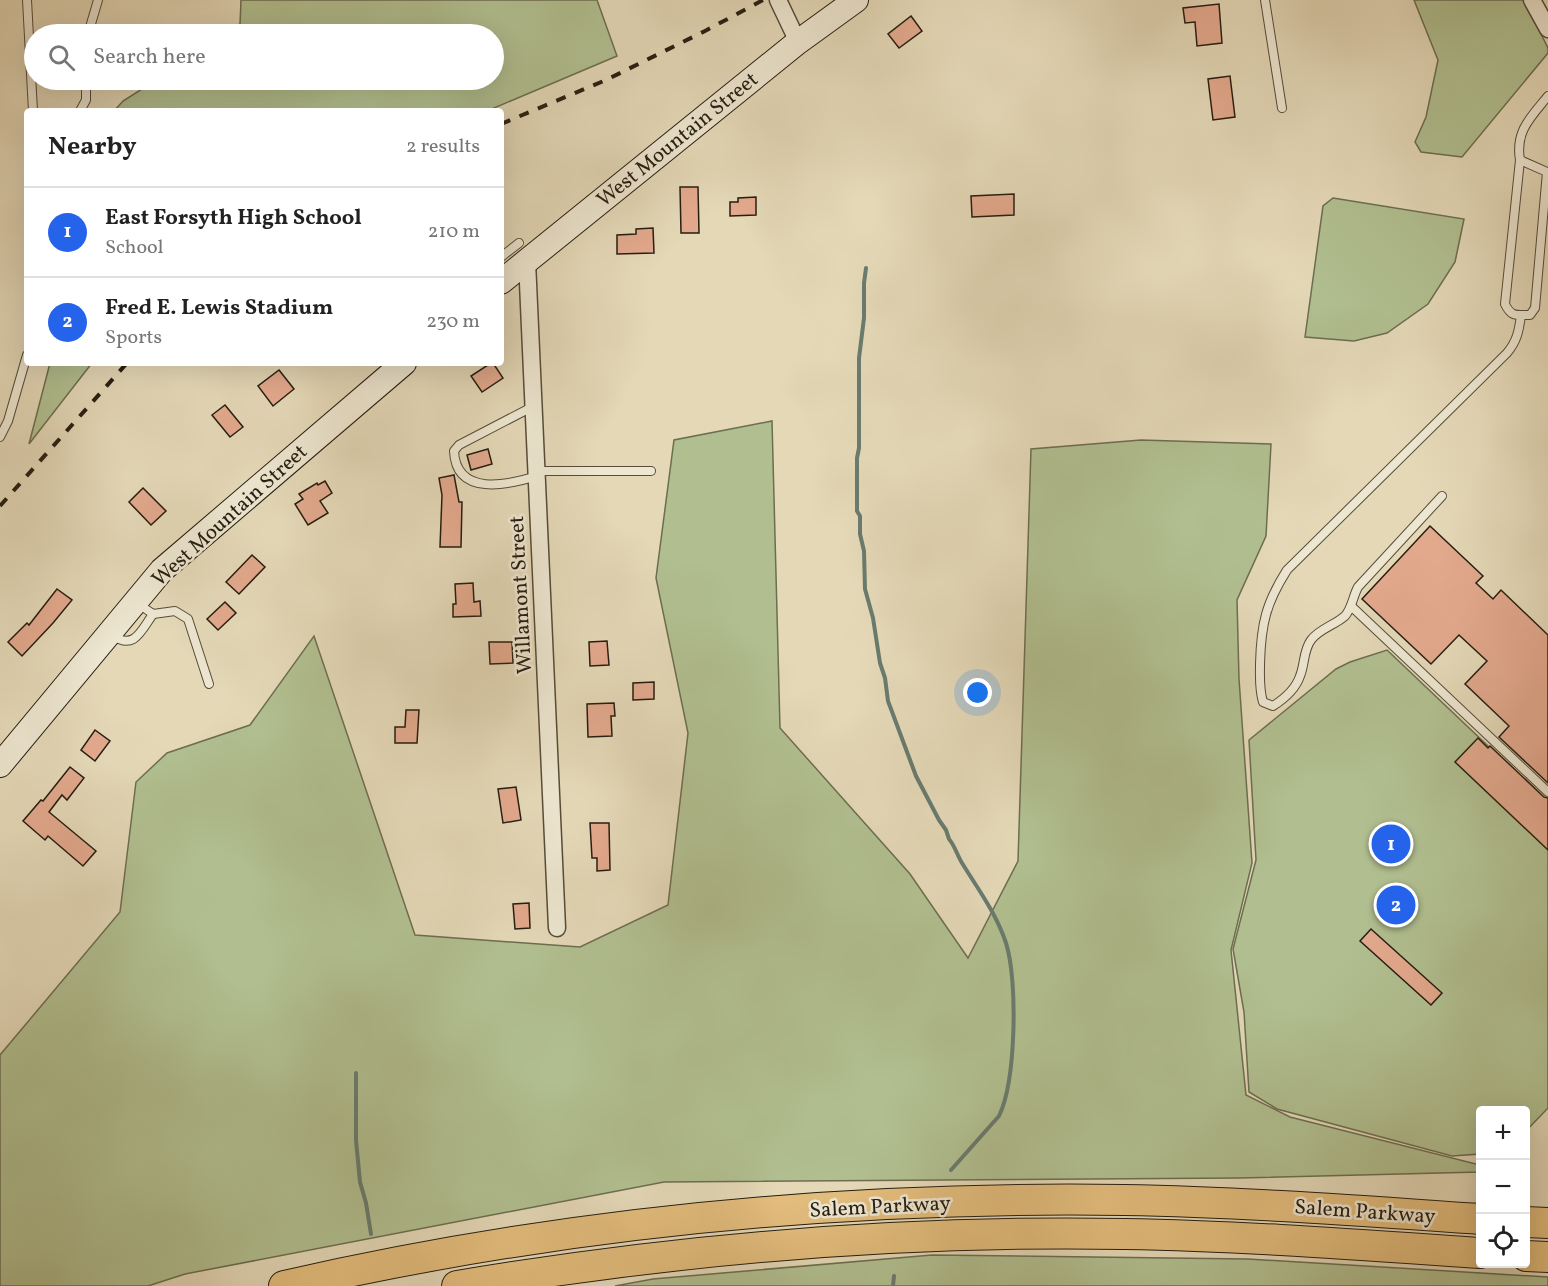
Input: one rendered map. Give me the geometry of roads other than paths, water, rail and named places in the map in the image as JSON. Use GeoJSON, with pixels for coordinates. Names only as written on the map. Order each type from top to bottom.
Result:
{"type":"FeatureCollection","features":[{"type":"Feature","properties":{"kind":"highway","name":"Salem Parkway"},"geometry":{"type":"LineString","coordinates":[[285,1286],[453,1253],[600,1230],[750,1214],[900,1203],[1125,1200],[1275,1205],[1476,1219]]}},
{"type":"Feature","properties":{"kind":"highway"},"geometry":{"type":"LineString","coordinates":[[1530,1222],[1548,1223]]}},
{"type":"Feature","properties":{"kind":"highway","name":"Salem Parkway"},"geometry":{"type":"LineString","coordinates":[[457,1286],[605,1264],[742,1248],[976,1234],[1103,1233],[1199,1236],[1476,1253]]}},
{"type":"Feature","properties":{"kind":"highway"},"geometry":{"type":"LineString","coordinates":[[1530,1256],[1548,1257]]}},
{"type":"Feature","properties":{"kind":"main road","name":"West Mountain Street"},"geometry":{"type":"LineString","coordinates":[[504,278],[523,252],[856,0]]}},
{"type":"Feature","properties":{"kind":"main road","name":"West Mountain Street"},"geometry":{"type":"LineString","coordinates":[[0,765],[109,633],[144,608],[162,570],[400,366]]}},
{"type":"Feature","properties":{"kind":"street"},"geometry":{"type":"LineString","coordinates":[[778,0],[798,42]]}},
{"type":"Feature","properties":{"kind":"street"},"geometry":{"type":"LineString","coordinates":[[1532,0],[1548,29]]}},
{"type":"Feature","properties":{"kind":"street","name":"Willamont Street"},"geometry":{"type":"LineString","coordinates":[[523,252],[534,406],[557,928]]}},
{"type":"Feature","properties":{"kind":"lane"},"geometry":{"type":"LineString","coordinates":[[27,0],[29,24]]}},
{"type":"Feature","properties":{"kind":"lane"},"geometry":{"type":"LineString","coordinates":[[91,24],[98,0]]}},
{"type":"Feature","properties":{"kind":"lane"},"geometry":{"type":"LineString","coordinates":[[1265,0],[1282,108]]}},
{"type":"Feature","properties":{"kind":"lane"},"geometry":{"type":"LineString","coordinates":[[33,90],[33,108]]}},
{"type":"Feature","properties":{"kind":"lane"},"geometry":{"type":"LineString","coordinates":[[82,108],[86,100],[86,90]]}},
{"type":"Feature","properties":{"kind":"lane"},"geometry":{"type":"LineString","coordinates":[[1520,160],[1547,172],[1535,308],[1530,315],[1509,312],[1505,304],[1520,160],[1518,148],[1520,133],[1548,96]]}},
{"type":"Feature","properties":{"kind":"lane"},"geometry":{"type":"LineString","coordinates":[[504,255],[523,252]]}},
{"type":"Feature","properties":{"kind":"lane"},"geometry":{"type":"LineString","coordinates":[[1442,495],[1358,587],[1351,606],[1344,616],[1311,640],[1303,658],[1300,676],[1285,698],[1273,706],[1263,702],[1260,687],[1264,617],[1273,592],[1287,570],[1507,353],[1515,343],[1521,315]]}},
{"type":"Feature","properties":{"kind":"lane"},"geometry":{"type":"LineString","coordinates":[[0,437],[8,422],[24,366]]}},
{"type":"Feature","properties":{"kind":"lane"},"geometry":{"type":"LineString","coordinates":[[534,406],[459,445],[454,451],[456,465],[462,474],[480,484],[509,484],[537,473],[651,471]]}},
{"type":"Feature","properties":{"kind":"lane"},"geometry":{"type":"LineString","coordinates":[[1351,606],[1548,792]]}},
{"type":"Feature","properties":{"kind":"lane"},"geometry":{"type":"LineString","coordinates":[[144,608],[174,611],[188,619],[209,684]]}},
{"type":"Feature","properties":{"kind":"waterway"},"geometry":{"type":"LineString","coordinates":[[866,268],[864,318],[859,358],[857,511],[860,516],[860,534],[864,551],[865,589],[873,618],[880,663],[885,678],[888,701],[916,776],[960,860],[997,921],[1006,943],[1012,981],[1014,1005],[1012,1056],[1005,1100],[999,1116],[951,1170]]}},
{"type":"Feature","properties":{"kind":"waterway"},"geometry":{"type":"LineString","coordinates":[[356,1073],[356,1140],[360,1182],[371,1234]]}},
{"type":"Feature","properties":{"kind":"waterway"},"geometry":{"type":"LineString","coordinates":[[893,1286],[894,1276]]}},
{"type":"Feature","properties":{"kind":"railway"},"geometry":{"type":"LineString","coordinates":[[504,123],[606,80],[763,0]]}},
{"type":"Feature","properties":{"kind":"railway"},"geometry":{"type":"LineString","coordinates":[[0,506],[124,366]]}},
{"type":"Feature","properties":{"kind":"place","name":"East Forsyth High School"},"geometry":{"type":"Point","coordinates":[1391,844]}},
{"type":"Feature","properties":{"kind":"place","name":"Fred E. Lewis Stadium"},"geometry":{"type":"Point","coordinates":[1396,905]}}]}
